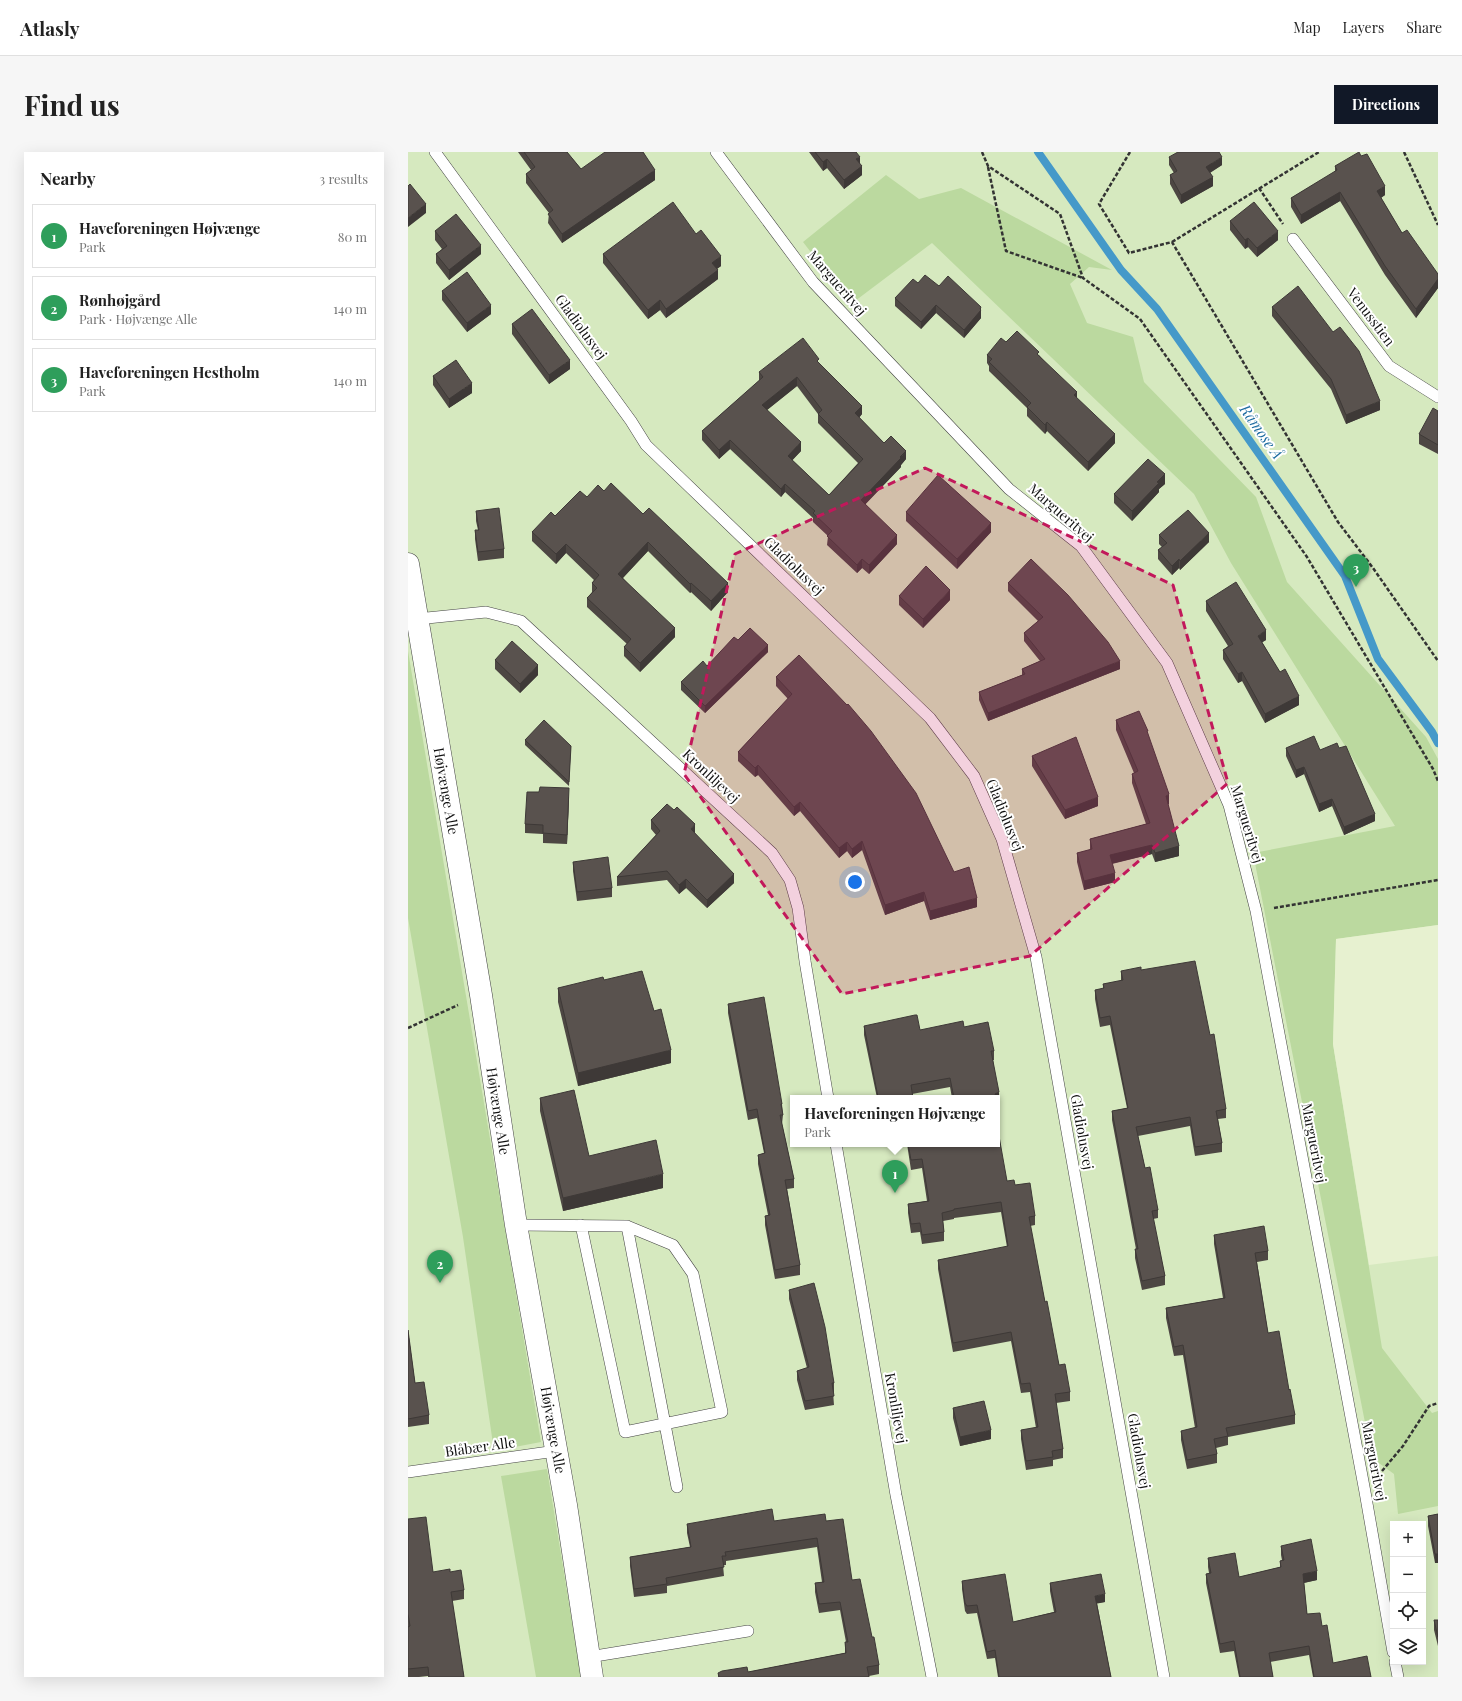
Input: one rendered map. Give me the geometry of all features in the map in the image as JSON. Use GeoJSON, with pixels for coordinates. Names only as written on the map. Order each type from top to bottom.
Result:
{"type":"FeatureCollection","features":[{"type":"Feature","properties":{"kind":"street","name":"Højvænge Alle"},"geometry":{"type":"LineString","coordinates":[[408,564],[481,995],[516,1225],[556,1451],[591,1667]]}},
{"type":"Feature","properties":{"kind":"lane","name":"Gladiolusvej"},"geometry":{"type":"LineString","coordinates":[[435,152],[631,421],[646,445],[930,718],[974,776],[1002,839],[1036,957],[1164,1677]]}},
{"type":"Feature","properties":{"kind":"lane","name":"Margueritvej"},"geometry":{"type":"LineString","coordinates":[[716,152],[813,282],[1009,489],[1081,546],[1167,663],[1229,805],[1256,911],[1365,1492],[1390,1635]]}},
{"type":"Feature","properties":{"kind":"lane","name":"Venusstien"},"geometry":{"type":"LineString","coordinates":[[1293,239],[1389,366],[1438,397]]}},
{"type":"Feature","properties":{"kind":"lane","name":"Kronliljevej"},"geometry":{"type":"LineString","coordinates":[[417,619],[486,612],[521,622],[772,853],[790,880],[798,908],[805,961],[827,1095]]}},
{"type":"Feature","properties":{"kind":"lane","name":"Kronliljevej"},"geometry":{"type":"LineString","coordinates":[[837,1147],[896,1495],[932,1677]]}},
{"type":"Feature","properties":{"kind":"lane"},"geometry":{"type":"LineString","coordinates":[[516,1225],[581,1225],[627,1226],[673,1245],[693,1274],[722,1412],[625,1432],[581,1225]]}},
{"type":"Feature","properties":{"kind":"lane"},"geometry":{"type":"LineString","coordinates":[[627,1226],[676,1487]]}},
{"type":"Feature","properties":{"kind":"lane","name":"Blåbær Alle"},"geometry":{"type":"LineString","coordinates":[[408,1472],[556,1451]]}},
{"type":"Feature","properties":{"kind":"lane","name":"Højvænge Alle"},"geometry":{"type":"LineString","coordinates":[[591,1667],[748,1631]]}},
{"type":"Feature","properties":{"kind":"lane"},"geometry":{"type":"LineString","coordinates":[[1396,1665],[1398,1677]]}},
{"type":"Feature","properties":{"kind":"path"},"geometry":{"type":"LineString","coordinates":[[982,152],[988,166],[1006,251],[1083,278],[1140,318],[1307,557],[1433,768],[1438,781]]}},
{"type":"Feature","properties":{"kind":"path"},"geometry":{"type":"LineString","coordinates":[[1130,152],[1099,204],[1129,253],[1172,242],[1319,152]]}},
{"type":"Feature","properties":{"kind":"path"},"geometry":{"type":"LineString","coordinates":[[1404,152],[1438,225]]}},
{"type":"Feature","properties":{"kind":"path"},"geometry":{"type":"LineString","coordinates":[[988,166],[1060,214],[1083,278]]}},
{"type":"Feature","properties":{"kind":"path"},"geometry":{"type":"LineString","coordinates":[[1259,188],[1293,239]]}},
{"type":"Feature","properties":{"kind":"path"},"geometry":{"type":"LineString","coordinates":[[1172,242],[1338,522],[1373,568],[1438,661]]}},
{"type":"Feature","properties":{"kind":"path"},"geometry":{"type":"LineString","coordinates":[[1256,911],[1438,880]]}},
{"type":"Feature","properties":{"kind":"path"},"geometry":{"type":"LineString","coordinates":[[408,1028],[481,995]]}},
{"type":"Feature","properties":{"kind":"path"},"geometry":{"type":"LineString","coordinates":[[1365,1492],[1403,1446],[1429,1406],[1438,1403]]}},
{"type":"Feature","properties":{"kind":"highlighted area"},"geometry":{"type":"Polygon","coordinates":[[[925,468],[1173,585],[1228,783],[1030,956],[842,994],[684,774],[735,554],[925,468]]]}},
{"type":"Feature","properties":{"kind":"green space"},"geometry":{"type":"Polygon","coordinates":[[[408,152],[1438,152],[1438,1677],[408,1677],[408,152]]]}},
{"type":"Feature","properties":{"kind":"green space"},"geometry":{"type":"Polygon","coordinates":[[[886,175],[919,199],[961,188],[1112,270],[1089,267],[1070,284],[1087,323],[1133,337],[1144,382],[1256,497],[1287,582],[1426,737],[1438,759],[1438,925],[1336,939],[1333,1044],[1382,1348],[1432,1413],[1438,1411],[1438,1506],[1398,1514],[1394,1474],[1372,1458],[1253,853],[1395,826],[1231,563],[1194,494],[932,243],[851,304],[803,242],[886,175]]]}},
{"type":"Feature","properties":{"kind":"green space"},"geometry":{"type":"Polygon","coordinates":[[[408,651],[541,1442],[494,1451],[463,1237],[408,918],[408,651]]]}},
{"type":"Feature","properties":{"kind":"green space"},"geometry":{"type":"Polygon","coordinates":[[[1438,925],[1438,1256],[1369,1265],[1333,1044],[1336,939],[1438,925]]]}},
{"type":"Feature","properties":{"kind":"green space"},"geometry":{"type":"Polygon","coordinates":[[[547,1469],[581,1677],[536,1677],[501,1476],[547,1469]]]}},
{"type":"Feature","properties":{"kind":"building"},"geometry":{"type":"Polygon","coordinates":[[[524,152],[567,152],[581,169],[605,152],[643,152],[655,170],[562,234],[548,214],[553,210],[526,174],[535,167],[524,152]]]}},
{"type":"Feature","properties":{"kind":"building"},"geometry":{"type":"Polygon","coordinates":[[[815,152],[856,152],[860,157],[856,159],[862,166],[844,180],[827,159],[823,162],[815,152]]]}},
{"type":"Feature","properties":{"kind":"building"},"geometry":{"type":"Polygon","coordinates":[[[1178,152],[1219,152],[1222,157],[1206,167],[1213,177],[1181,195],[1170,175],[1177,171],[1169,157],[1178,152]]]}},
{"type":"Feature","properties":{"kind":"building"},"geometry":{"type":"Polygon","coordinates":[[[1359,152],[1361,156],[1367,154],[1385,186],[1377,191],[1402,233],[1407,230],[1438,274],[1438,279],[1416,309],[1385,266],[1340,192],[1301,215],[1291,198],[1337,170],[1335,166],[1359,152]]]}},
{"type":"Feature","properties":{"kind":"building"},"geometry":{"type":"Polygon","coordinates":[[[410,184],[426,204],[408,218],[408,186],[410,184]]]}},
{"type":"Feature","properties":{"kind":"building"},"geometry":{"type":"Polygon","coordinates":[[[673,202],[696,234],[701,230],[721,256],[712,263],[718,270],[666,309],[660,300],[648,310],[603,254],[673,202]]]}},
{"type":"Feature","properties":{"kind":"building"},"geometry":{"type":"Polygon","coordinates":[[[1254,202],[1278,231],[1257,248],[1248,238],[1245,240],[1230,221],[1254,202]]]}},
{"type":"Feature","properties":{"kind":"building"},"geometry":{"type":"Polygon","coordinates":[[[456,214],[481,245],[449,270],[436,254],[447,246],[435,231],[456,214]]]}},
{"type":"Feature","properties":{"kind":"building"},"geometry":{"type":"Polygon","coordinates":[[[467,272],[491,305],[467,323],[442,291],[467,272]]]}},
{"type":"Feature","properties":{"kind":"building"},"geometry":{"type":"Polygon","coordinates":[[[925,275],[939,286],[948,276],[981,307],[981,310],[964,330],[936,305],[921,322],[895,298],[913,279],[918,283],[925,275]]]}},
{"type":"Feature","properties":{"kind":"building"},"geometry":{"type":"Polygon","coordinates":[[[1298,286],[1333,332],[1340,327],[1359,351],[1380,401],[1346,415],[1331,379],[1272,307],[1298,286]]]}},
{"type":"Feature","properties":{"kind":"building"},"geometry":{"type":"Polygon","coordinates":[[[532,309],[570,360],[549,375],[512,324],[532,309]]]}},
{"type":"Feature","properties":{"kind":"building"},"geometry":{"type":"Polygon","coordinates":[[[1017,331],[1039,352],[1037,354],[1077,392],[1074,395],[1115,434],[1088,462],[1047,422],[1045,425],[1027,407],[1031,403],[989,362],[992,359],[987,355],[1001,338],[1006,342],[1017,331]]]}},
{"type":"Feature","properties":{"kind":"building"},"geometry":{"type":"Polygon","coordinates":[[[803,338],[819,359],[817,361],[862,406],[855,413],[884,443],[891,436],[906,451],[861,500],[897,535],[869,565],[862,559],[857,565],[827,536],[832,531],[813,513],[815,511],[785,484],[781,489],[730,440],[719,450],[702,431],[763,377],[759,372],[803,338]],[[797,377],[762,405],[801,442],[788,456],[829,495],[863,459],[818,414],[822,410],[797,377]]]}},
{"type":"Feature","properties":{"kind":"building"},"geometry":{"type":"Polygon","coordinates":[[[456,360],[472,383],[449,399],[433,376],[456,360]]]}},
{"type":"Feature","properties":{"kind":"building"},"geometry":{"type":"Polygon","coordinates":[[[1433,408],[1438,411],[1438,445],[1419,434],[1433,408]]]}},
{"type":"Feature","properties":{"kind":"building"},"geometry":{"type":"Polygon","coordinates":[[[1148,459],[1165,474],[1157,482],[1159,483],[1132,511],[1114,494],[1148,459]]]}},
{"type":"Feature","properties":{"kind":"building"},"geometry":{"type":"Polygon","coordinates":[[[938,475],[991,523],[957,559],[906,512],[938,475]]]}},
{"type":"Feature","properties":{"kind":"building"},"geometry":{"type":"Polygon","coordinates":[[[611,483],[643,514],[649,508],[728,583],[711,601],[691,583],[690,584],[648,542],[618,574],[675,628],[640,663],[624,647],[631,639],[587,598],[597,588],[592,583],[599,575],[566,544],[556,554],[532,532],[551,512],[555,516],[580,491],[587,497],[598,485],[604,491],[611,483]]]}},
{"type":"Feature","properties":{"kind":"building"},"geometry":{"type":"Polygon","coordinates":[[[499,508],[504,549],[478,552],[475,530],[479,530],[476,511],[499,508]]]}},
{"type":"Feature","properties":{"kind":"building"},"geometry":{"type":"Polygon","coordinates":[[[1188,510],[1209,533],[1180,561],[1179,559],[1172,566],[1158,550],[1167,543],[1159,535],[1188,510]]]}},
{"type":"Feature","properties":{"kind":"building"},"geometry":{"type":"Polygon","coordinates":[[[1031,559],[1068,595],[1108,642],[1120,661],[988,713],[979,692],[1025,674],[1022,669],[1045,659],[1024,633],[1043,617],[1008,583],[1031,559]]]}},
{"type":"Feature","properties":{"kind":"building"},"geometry":{"type":"Polygon","coordinates":[[[926,566],[950,590],[923,619],[899,596],[926,566]]]}},
{"type":"Feature","properties":{"kind":"building"},"geometry":{"type":"Polygon","coordinates":[[[1236,582],[1266,630],[1258,636],[1280,672],[1285,669],[1299,696],[1265,714],[1242,672],[1238,674],[1223,650],[1233,644],[1206,601],[1236,582]]]}},
{"type":"Feature","properties":{"kind":"building"},"geometry":{"type":"Polygon","coordinates":[[[750,628],[768,645],[705,706],[681,682],[703,661],[707,666],[734,637],[738,640],[750,628]]]}},
{"type":"Feature","properties":{"kind":"building"},"geometry":{"type":"Polygon","coordinates":[[[512,641],[538,665],[520,684],[495,660],[512,641]]]}},
{"type":"Feature","properties":{"kind":"building"},"geometry":{"type":"Polygon","coordinates":[[[799,655],[847,705],[848,704],[871,731],[916,793],[954,872],[969,867],[977,898],[930,911],[924,892],[885,905],[862,841],[852,849],[847,842],[839,848],[800,802],[794,807],[758,765],[755,768],[738,752],[792,694],[776,677],[799,655]]]}},
{"type":"Feature","properties":{"kind":"building"},"geometry":{"type":"Polygon","coordinates":[[[1139,711],[1148,731],[1169,794],[1166,796],[1179,846],[1155,853],[1152,845],[1110,855],[1115,873],[1084,881],[1077,853],[1092,849],[1090,839],[1150,823],[1132,774],[1138,771],[1116,720],[1139,711]]]}},
{"type":"Feature","properties":{"kind":"building"},"geometry":{"type":"Polygon","coordinates":[[[544,720],[571,746],[569,782],[525,740],[544,720]]]}},
{"type":"Feature","properties":{"kind":"building"},"geometry":{"type":"Polygon","coordinates":[[[1314,736],[1320,750],[1337,743],[1339,748],[1346,746],[1375,814],[1344,827],[1332,799],[1319,804],[1304,767],[1296,770],[1286,748],[1314,736]]]}},
{"type":"Feature","properties":{"kind":"building"},"geometry":{"type":"Polygon","coordinates":[[[1076,737],[1098,797],[1065,810],[1032,756],[1076,737]]]}},
{"type":"Feature","properties":{"kind":"building"},"geometry":{"type":"Polygon","coordinates":[[[540,787],[569,788],[567,835],[543,833],[543,825],[525,824],[527,792],[539,792],[540,787]]]}},
{"type":"Feature","properties":{"kind":"building"},"geometry":{"type":"Polygon","coordinates":[[[667,804],[674,810],[677,807],[695,824],[691,829],[734,874],[707,900],[686,879],[679,885],[667,871],[617,877],[660,831],[651,820],[667,804]]]}},
{"type":"Feature","properties":{"kind":"building"},"geometry":{"type":"Polygon","coordinates":[[[608,857],[612,888],[577,892],[573,862],[608,857]]]}},
{"type":"Feature","properties":{"kind":"building"},"geometry":{"type":"Polygon","coordinates":[[[1195,961],[1210,1035],[1214,1034],[1226,1109],[1216,1111],[1222,1143],[1195,1147],[1190,1117],[1136,1127],[1145,1168],[1150,1167],[1158,1210],[1152,1211],[1165,1276],[1142,1281],[1135,1249],[1138,1249],[1112,1111],[1128,1108],[1110,1016],[1100,1018],[1095,990],[1104,988],[1103,984],[1123,980],[1121,971],[1141,967],[1141,970],[1195,961]]]}},
{"type":"Feature","properties":{"kind":"building"},"geometry":{"type":"Polygon","coordinates":[[[642,971],[654,1011],[661,1009],[671,1050],[578,1073],[558,988],[603,977],[604,980],[642,971]]]}},
{"type":"Feature","properties":{"kind":"building"},"geometry":{"type":"Polygon","coordinates":[[[764,997],[782,1104],[783,1115],[780,1115],[794,1179],[785,1180],[800,1265],[775,1270],[765,1216],[770,1215],[758,1155],[765,1153],[757,1109],[748,1111],[728,1004],[764,997]]]}},
{"type":"Feature","properties":{"kind":"building"},"geometry":{"type":"Polygon","coordinates":[[[915,1015],[917,1015],[920,1030],[963,1021],[964,1027],[988,1022],[994,1051],[991,1051],[999,1092],[995,1095],[953,1095],[950,1078],[911,1085],[913,1095],[878,1095],[864,1026],[915,1015]]]}},
{"type":"Feature","properties":{"kind":"building"},"geometry":{"type":"Polygon","coordinates":[[[574,1090],[589,1156],[656,1140],[663,1174],[563,1198],[540,1098],[574,1090]]]}},
{"type":"Feature","properties":{"kind":"building"},"geometry":{"type":"Polygon","coordinates":[[[1000,1142],[1007,1181],[1014,1180],[1015,1185],[1030,1183],[1035,1216],[1029,1217],[1045,1302],[1047,1301],[1059,1365],[1065,1364],[1070,1392],[1055,1394],[1063,1449],[1052,1451],[1053,1457],[1026,1461],[1021,1430],[1038,1427],[1030,1383],[1021,1384],[1011,1332],[953,1343],[938,1260],[1008,1246],[1001,1202],[954,1209],[942,1213],[944,1232],[922,1235],[920,1223],[911,1224],[908,1204],[929,1201],[922,1159],[911,1160],[909,1147],[1000,1147],[1000,1142]]]}},
{"type":"Feature","properties":{"kind":"building"},"geometry":{"type":"Polygon","coordinates":[[[1264,1226],[1268,1251],[1255,1253],[1268,1333],[1279,1331],[1289,1390],[1290,1389],[1295,1415],[1226,1428],[1228,1436],[1214,1439],[1217,1454],[1187,1460],[1181,1431],[1197,1427],[1183,1345],[1174,1347],[1166,1308],[1225,1298],[1214,1235],[1264,1226]]]}},
{"type":"Feature","properties":{"kind":"building"},"geometry":{"type":"Polygon","coordinates":[[[814,1283],[825,1327],[834,1383],[832,1383],[834,1396],[805,1401],[797,1371],[809,1367],[789,1290],[814,1283]]]}},
{"type":"Feature","properties":{"kind":"building"},"geometry":{"type":"Polygon","coordinates":[[[408,1330],[415,1383],[424,1382],[429,1415],[408,1419],[408,1330]]]}},
{"type":"Feature","properties":{"kind":"building"},"geometry":{"type":"Polygon","coordinates":[[[984,1401],[991,1430],[960,1437],[953,1408],[984,1401]]]}},
{"type":"Feature","properties":{"kind":"building"},"geometry":{"type":"Polygon","coordinates":[[[772,1509],[774,1521],[825,1514],[826,1521],[843,1519],[852,1580],[860,1579],[879,1665],[867,1667],[869,1677],[719,1677],[718,1673],[722,1671],[747,1667],[748,1672],[846,1653],[845,1642],[848,1642],[840,1602],[819,1604],[815,1583],[824,1582],[817,1538],[725,1552],[726,1556],[722,1556],[724,1567],[666,1578],[667,1584],[634,1589],[630,1557],[691,1547],[687,1524],[772,1509]]]}},
{"type":"Feature","properties":{"kind":"building"},"geometry":{"type":"Polygon","coordinates":[[[1438,1514],[1438,1554],[1435,1554],[1428,1516],[1438,1514]]]}},
{"type":"Feature","properties":{"kind":"building"},"geometry":{"type":"Polygon","coordinates":[[[426,1517],[433,1572],[450,1569],[450,1572],[461,1570],[464,1590],[451,1592],[464,1677],[429,1677],[428,1667],[408,1669],[408,1627],[410,1626],[408,1614],[408,1519],[426,1517]]]}},
{"type":"Feature","properties":{"kind":"building"},"geometry":{"type":"Polygon","coordinates":[[[1311,1539],[1317,1571],[1303,1574],[1307,1614],[1320,1613],[1322,1626],[1327,1625],[1333,1663],[1367,1656],[1371,1677],[1314,1677],[1309,1646],[1269,1653],[1273,1677],[1240,1677],[1234,1641],[1220,1644],[1206,1574],[1211,1573],[1208,1558],[1235,1553],[1239,1577],[1281,1567],[1280,1561],[1284,1560],[1281,1546],[1311,1539]]]}},
{"type":"Feature","properties":{"kind":"building"},"geometry":{"type":"Polygon","coordinates":[[[1005,1574],[1013,1622],[1056,1612],[1050,1583],[1101,1574],[1105,1594],[1095,1596],[1111,1677],[999,1677],[995,1650],[987,1652],[977,1605],[967,1606],[965,1603],[962,1581],[1005,1574]]]}},
{"type":"Feature","properties":{"kind":"building"},"geometry":{"type":"Polygon","coordinates":[[[1434,1620],[1438,1620],[1438,1637],[1434,1620]]]}},
{"type":"Feature","properties":{"kind":"waterway","name":"Råmose Å"},"geometry":{"type":"LineString","coordinates":[[1038,152],[1121,270],[1157,309],[1345,576],[1378,659],[1432,732],[1438,743]]}},
{"type":"Feature","properties":{"kind":"place","name":"Haveforeningen Hestholm"},"geometry":{"type":"Point","coordinates":[1356,587]}},
{"type":"Feature","properties":{"kind":"place","name":"Haveforeningen Højvænge"},"geometry":{"type":"Point","coordinates":[895,1193]}},
{"type":"Feature","properties":{"kind":"place","name":"Rønhøjgård"},"geometry":{"type":"Point","coordinates":[440,1283]}}]}
